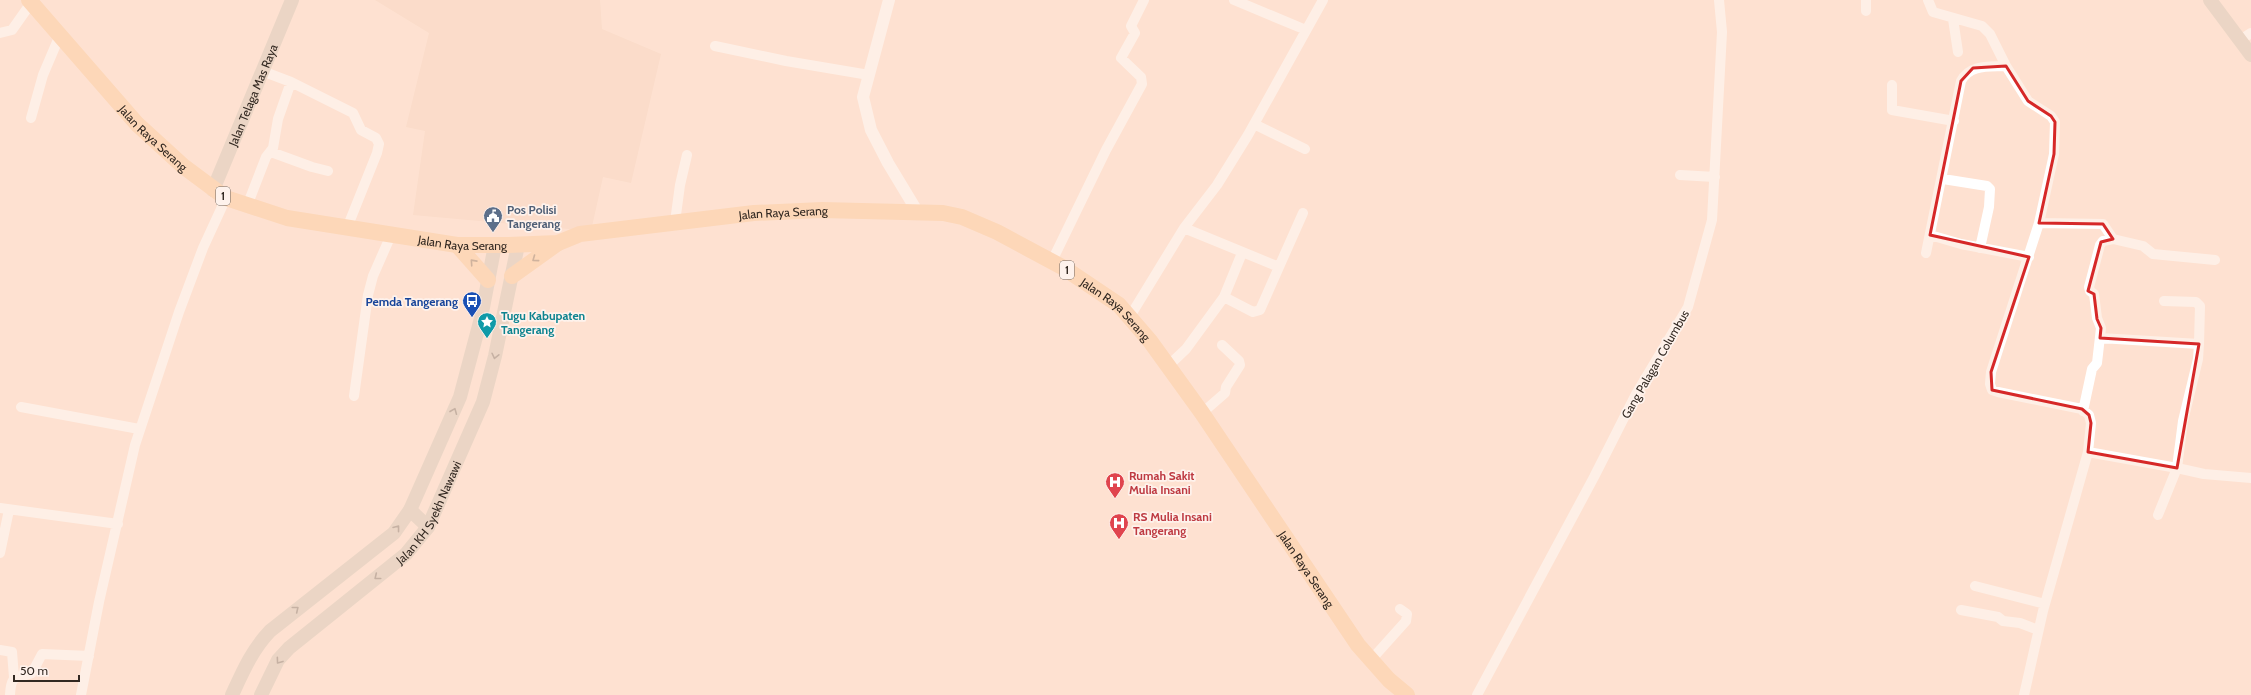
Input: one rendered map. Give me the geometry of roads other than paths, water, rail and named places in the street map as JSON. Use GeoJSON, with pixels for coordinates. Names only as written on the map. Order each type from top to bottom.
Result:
{"type":"FeatureCollection","features":[{"type":"Feature","properties":{"kind":"highway","name":"Jalan Raya Serang"},"geometry":{"type":"LineString","coordinates":[[30,2],[142,129],[164,151],[219,194],[247,206],[288,218],[457,245],[518,245],[558,243],[580,234],[674,222],[754,213],[822,210],[917,211],[962,217],[997,232],[1052,261],[1120,305],[1168,366],[1202,413],[1319,590],[1371,660],[1389,680],[1407,695]]}},
{"type":"Feature","properties":{"kind":"highway"},"geometry":{"type":"LineString","coordinates":[[512,276],[558,243]]}},
{"type":"Feature","properties":{"kind":"highway"},"geometry":{"type":"LineString","coordinates":[[457,245],[488,280]]}},
{"type":"Feature","properties":{"kind":"highway"},"geometry":{"type":"LineString","coordinates":[[1389,680],[1416,695]]}},
{"type":"Feature","properties":{"kind":"main road","name":"Jalan Telaga Mas Raya"},"geometry":{"type":"LineString","coordinates":[[219,194],[262,71],[292,0]]}},
{"type":"Feature","properties":{"kind":"main road"},"geometry":{"type":"LineString","coordinates":[[2210,0],[2245,37],[2251,55]]}},
{"type":"Feature","properties":{"kind":"main road","name":"Jalan KH Syekh Nawawi"},"geometry":{"type":"LineString","coordinates":[[232,695],[258,644],[270,631],[394,533],[410,510],[460,396],[495,245]]}},
{"type":"Feature","properties":{"kind":"main road","name":"Jalan KH Syekh Nawawi"},"geometry":{"type":"LineString","coordinates":[[261,695],[278,660],[290,648],[406,554],[428,527],[483,402],[495,356],[518,245]]}},
{"type":"Feature","properties":{"kind":"main road"},"geometry":{"type":"LineString","coordinates":[[410,510],[428,527]]}},
{"type":"Feature","properties":{"kind":"street"},"geometry":{"type":"LineString","coordinates":[[890,0],[864,97],[871,130],[888,163],[917,211]]}},
{"type":"Feature","properties":{"kind":"street"},"geometry":{"type":"LineString","coordinates":[[1052,261],[1106,150],[1142,84],[1141,77],[1121,58],[1135,33],[1131,28],[1144,0]]}},
{"type":"Feature","properties":{"kind":"street"},"geometry":{"type":"LineString","coordinates":[[1234,0],[1306,30]]}},
{"type":"Feature","properties":{"kind":"street"},"geometry":{"type":"LineString","coordinates":[[1129,318],[1184,228],[1217,185],[1254,124],[1323,0]]}},
{"type":"Feature","properties":{"kind":"street","name":"Gang Palagan Columbus"},"geometry":{"type":"LineString","coordinates":[[1477,695],[1594,477],[1636,394],[1688,307],[1712,220],[1722,32],[1719,0]]}},
{"type":"Feature","properties":{"kind":"street"},"geometry":{"type":"LineString","coordinates":[[1866,0],[1866,11]]}},
{"type":"Feature","properties":{"kind":"street"},"geometry":{"type":"LineString","coordinates":[[1928,0],[1933,12],[1953,19],[1973,22],[1982,26],[1990,34],[2006,66],[2028,101],[2051,116],[2055,122],[2054,154],[2039,223],[1991,372],[1990,384],[1992,390],[1998,392],[2083,410],[2089,415],[2091,423],[2088,452],[2038,630],[2024,695]]}},
{"type":"Feature","properties":{"kind":"street"},"geometry":{"type":"LineString","coordinates":[[0,33],[12,30],[30,2]]}},
{"type":"Feature","properties":{"kind":"street"},"geometry":{"type":"LineString","coordinates":[[1953,19],[1958,52]]}},
{"type":"Feature","properties":{"kind":"street"},"geometry":{"type":"LineString","coordinates":[[31,118],[43,75],[60,35]]}},
{"type":"Feature","properties":{"kind":"street"},"geometry":{"type":"LineString","coordinates":[[715,46],[786,61],[869,75]]}},
{"type":"Feature","properties":{"kind":"street"},"geometry":{"type":"LineString","coordinates":[[1926,253],[1943,178],[1961,80],[1965,73],[1973,68],[2006,66]]}},
{"type":"Feature","properties":{"kind":"street"},"geometry":{"type":"LineString","coordinates":[[262,71],[291,82],[353,113],[361,130],[376,138],[379,144],[347,228]]}},
{"type":"Feature","properties":{"kind":"street"},"geometry":{"type":"LineString","coordinates":[[247,206],[266,157],[271,152],[277,131],[278,119],[291,82]]}},
{"type":"Feature","properties":{"kind":"street"},"geometry":{"type":"LineString","coordinates":[[1892,85],[1892,110],[1954,121]]}},
{"type":"Feature","properties":{"kind":"street"},"geometry":{"type":"LineString","coordinates":[[1254,124],[1305,149]]}},
{"type":"Feature","properties":{"kind":"street"},"geometry":{"type":"LineString","coordinates":[[271,152],[328,171]]}},
{"type":"Feature","properties":{"kind":"street"},"geometry":{"type":"LineString","coordinates":[[674,222],[687,155]]}},
{"type":"Feature","properties":{"kind":"street"},"geometry":{"type":"LineString","coordinates":[[1680,175],[1715,177]]}},
{"type":"Feature","properties":{"kind":"street"},"geometry":{"type":"LineString","coordinates":[[1943,178],[1987,186],[1990,189],[1989,207],[1980,248]]}},
{"type":"Feature","properties":{"kind":"street"},"geometry":{"type":"LineString","coordinates":[[82,695],[89,656],[139,429],[156,376],[200,255],[219,194]]}},
{"type":"Feature","properties":{"kind":"street"},"geometry":{"type":"LineString","coordinates":[[1224,297],[1253,312],[1260,310],[1302,214]]}},
{"type":"Feature","properties":{"kind":"street"},"geometry":{"type":"LineString","coordinates":[[2039,223],[2103,224],[2106,225],[2113,239]]}},
{"type":"Feature","properties":{"kind":"street"},"geometry":{"type":"LineString","coordinates":[[1184,228],[1242,254],[1279,267]]}},
{"type":"Feature","properties":{"kind":"street"},"geometry":{"type":"LineString","coordinates":[[354,396],[368,296],[373,276],[392,235]]}},
{"type":"Feature","properties":{"kind":"street"},"geometry":{"type":"LineString","coordinates":[[1930,235],[1980,248],[2029,257]]}},
{"type":"Feature","properties":{"kind":"street"},"geometry":{"type":"LineString","coordinates":[[2083,410],[2092,368],[2097,363],[2101,324],[2097,318],[2094,294],[2090,291],[2089,286],[2100,245],[2103,241],[2113,239],[2143,246],[2153,254],[2215,260]]}},
{"type":"Feature","properties":{"kind":"street"},"geometry":{"type":"LineString","coordinates":[[1168,366],[1186,349],[1224,297],[1242,254]]}},
{"type":"Feature","properties":{"kind":"street"},"geometry":{"type":"LineString","coordinates":[[2158,515],[2177,468],[2183,421],[2198,359],[2199,344],[2200,306],[2196,302],[2164,301]]}},
{"type":"Feature","properties":{"kind":"street"},"geometry":{"type":"LineString","coordinates":[[2100,338],[2199,344]]}},
{"type":"Feature","properties":{"kind":"street"},"geometry":{"type":"LineString","coordinates":[[1202,413],[1225,394],[1226,387],[1240,366],[1239,361],[1222,345]]}},
{"type":"Feature","properties":{"kind":"street"},"geometry":{"type":"LineString","coordinates":[[21,407],[139,429]]}},
{"type":"Feature","properties":{"kind":"street"},"geometry":{"type":"LineString","coordinates":[[2088,452],[2204,474],[2251,478]]}},
{"type":"Feature","properties":{"kind":"street"},"geometry":{"type":"LineString","coordinates":[[0,552],[5,509],[118,524]]}},
{"type":"Feature","properties":{"kind":"street"},"geometry":{"type":"LineString","coordinates":[[1975,586],[2045,604]]}},
{"type":"Feature","properties":{"kind":"street"},"geometry":{"type":"LineString","coordinates":[[1371,660],[1406,621],[1407,614],[1400,609]]}},
{"type":"Feature","properties":{"kind":"street"},"geometry":{"type":"LineString","coordinates":[[1961,610],[1998,617],[2003,621],[2020,623],[2038,630]]}},
{"type":"Feature","properties":{"kind":"street"},"geometry":{"type":"LineString","coordinates":[[0,650],[12,652],[14,677],[11,681],[10,695]]}},
{"type":"Feature","properties":{"kind":"street"},"geometry":{"type":"LineString","coordinates":[[14,677],[32,673],[42,654],[89,656]]}},
{"type":"Feature","properties":{"kind":"place","name":"Pos Polisi Tangerang"},"geometry":{"type":"Point","coordinates":[493,233]}},
{"type":"Feature","properties":{"kind":"place","name":"Pemda Tangerang"},"geometry":{"type":"Point","coordinates":[472,318]}},
{"type":"Feature","properties":{"kind":"place","name":"Tugu Kabupaten Tangerang"},"geometry":{"type":"Point","coordinates":[487,339]}},
{"type":"Feature","properties":{"kind":"place","name":"Rumah Sakit Mulia Insani"},"geometry":{"type":"Point","coordinates":[1115,499]}},
{"type":"Feature","properties":{"kind":"place","name":"RS Mulia Insani Tangerang"},"geometry":{"type":"Point","coordinates":[1119,540]}}]}
